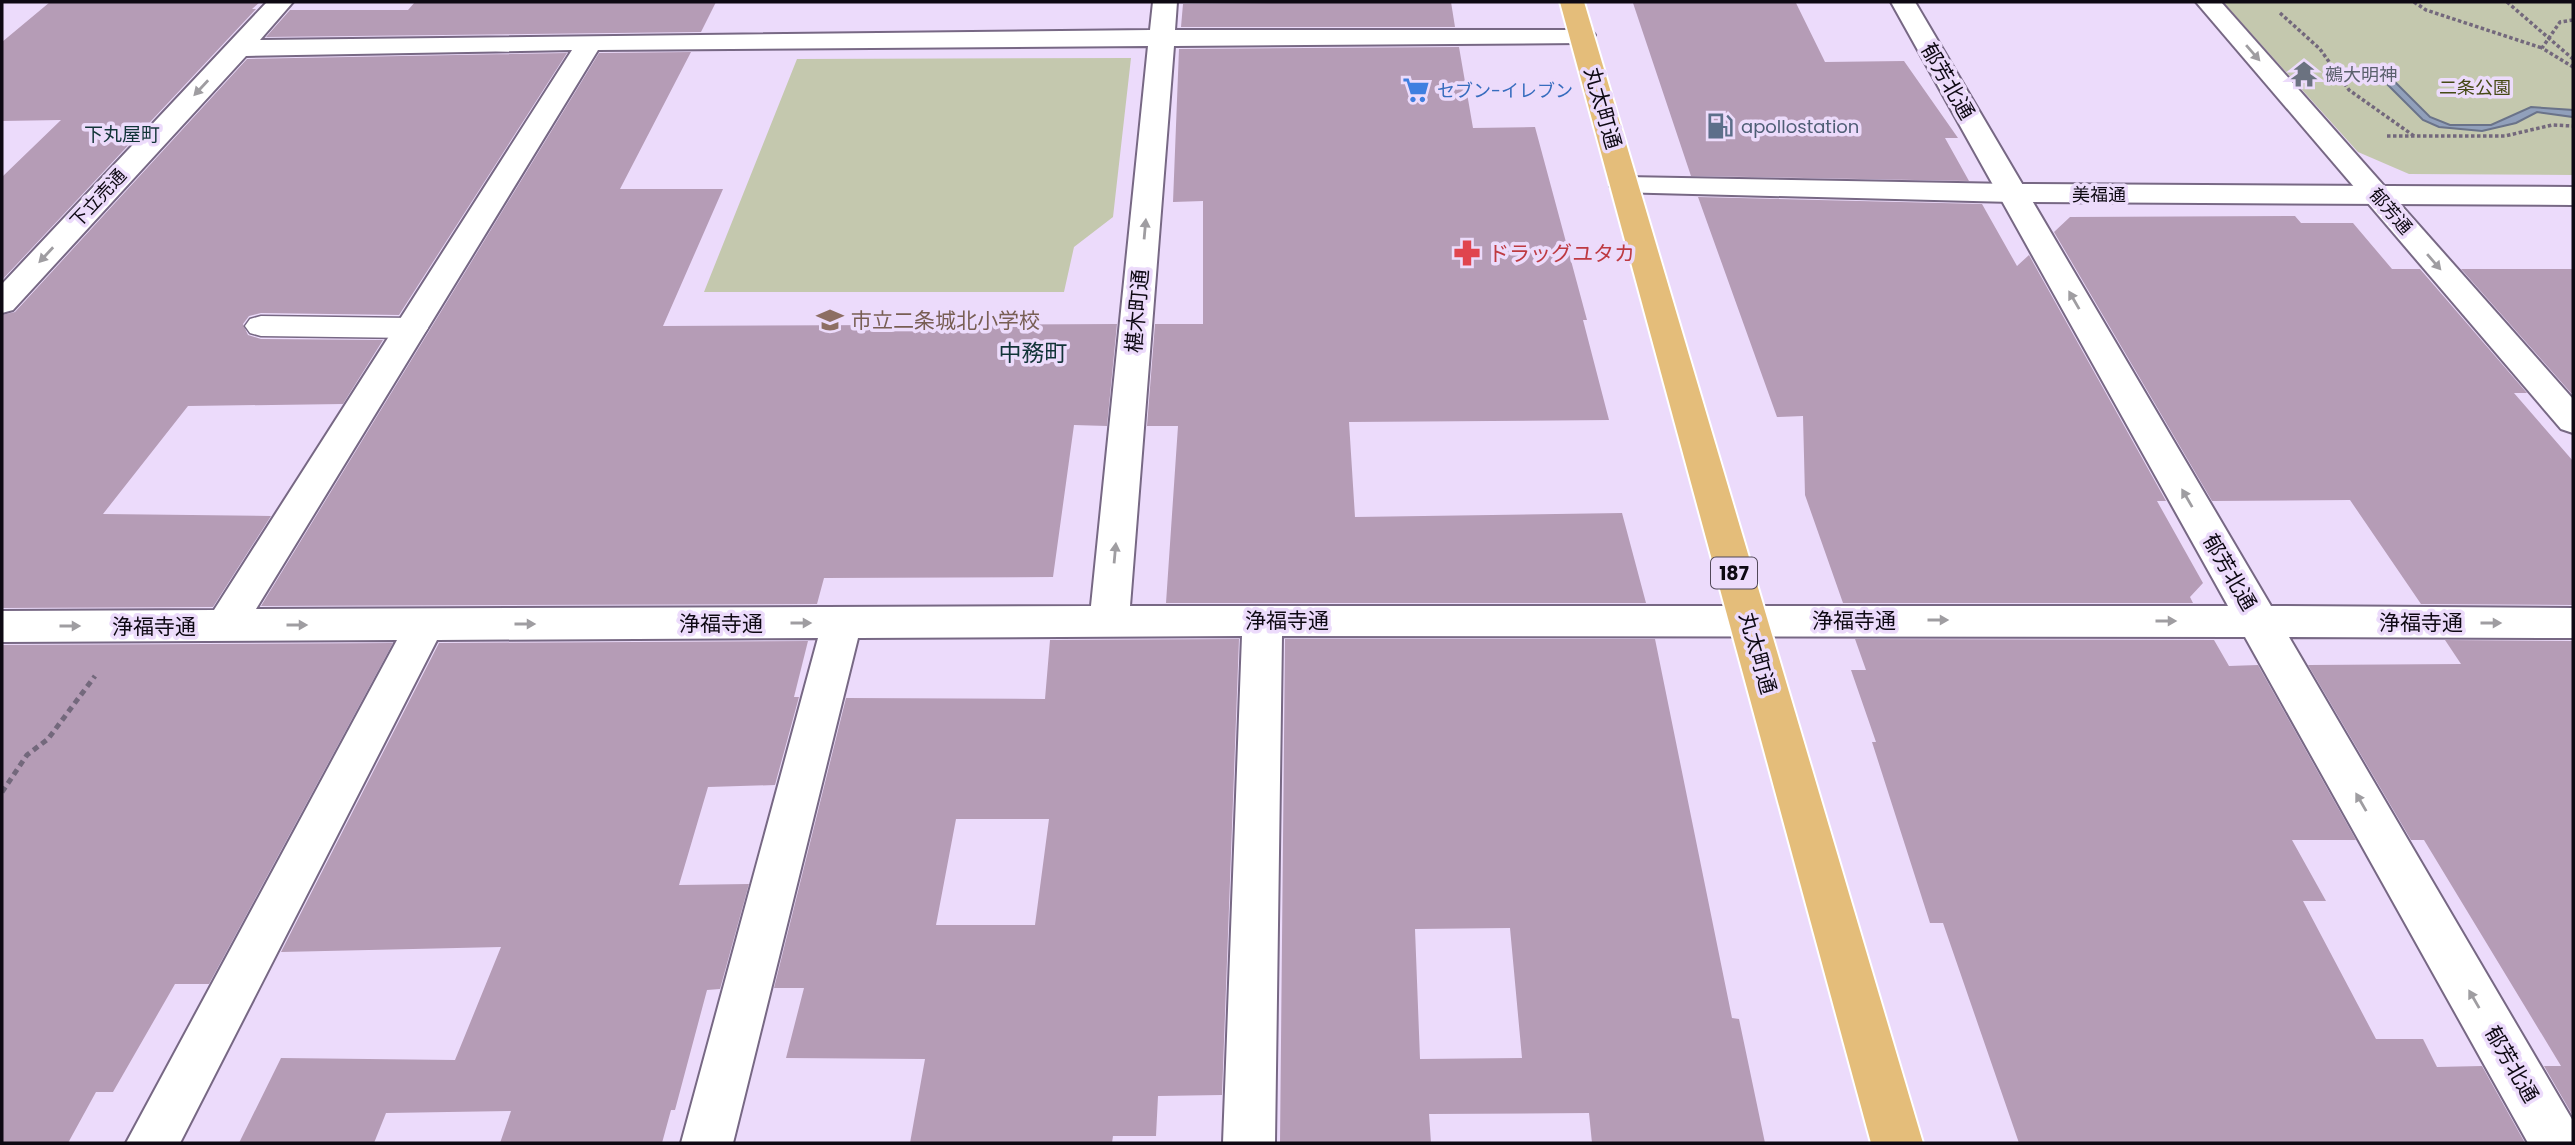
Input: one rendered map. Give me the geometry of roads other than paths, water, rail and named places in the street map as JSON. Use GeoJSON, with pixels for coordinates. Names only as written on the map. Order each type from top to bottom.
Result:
{"type":"FeatureCollection","features":[{"type":"Feature","properties":{"kind":"main road","name":"丸太町通"},"geometry":{"type":"LineString","coordinates":[[1577,18],[1898,1143]]}},
{"type":"Feature","properties":{"kind":"street","name":"下立売通"},"geometry":{"type":"LineString","coordinates":[[2,303],[281,2]]}},
{"type":"Feature","properties":{"kind":"street","name":"椹木町通"},"geometry":{"type":"LineString","coordinates":[[1109,621],[1165,2]]}},
{"type":"Feature","properties":{"kind":"street","name":"郁芳北通"},"geometry":{"type":"LineString","coordinates":[[1903,2],[2557,1143]]}},
{"type":"Feature","properties":{"kind":"street","name":"郁芳通"},"geometry":{"type":"LineString","coordinates":[[2208,2],[2573,421]]}},
{"type":"Feature","properties":{"kind":"street"},"geometry":{"type":"LineString","coordinates":[[238,48],[590,42],[1162,38],[1577,18]]}},
{"type":"Feature","properties":{"kind":"street"},"geometry":{"type":"LineString","coordinates":[[225,626],[590,42]]}},
{"type":"Feature","properties":{"kind":"street","name":"美福通"},"geometry":{"type":"LineString","coordinates":[[1625,186],[2012,193],[2573,196]]}},
{"type":"Feature","properties":{"kind":"street","name":"浄福寺通"},"geometry":{"type":"LineString","coordinates":[[2,626],[1748,619],[2573,623]]}},
{"type":"Feature","properties":{"kind":"street"},"geometry":{"type":"LineString","coordinates":[[1249,1143],[1262,620]]}},
{"type":"Feature","properties":{"kind":"street"},"geometry":{"type":"LineString","coordinates":[[707,1143],[842,623]]}},
{"type":"Feature","properties":{"kind":"street"},"geometry":{"type":"LineString","coordinates":[[152,1143],[425,625]]}},
{"type":"Feature","properties":{"kind":"lane"},"geometry":{"type":"LineString","coordinates":[[261,326],[412,328]]}},
{"type":"Feature","properties":{"kind":"water"},"geometry":{"type":"Polygon","coordinates":[[[2392,79],[2430,117],[2450,125],[2491,125],[2531,107],[2573,110],[2573,117],[2537,112],[2516,123],[2482,131],[2439,127],[2423,120],[2388,85],[2392,79]]]}},
{"type":"Feature","properties":{"kind":"place","name":"鵺大明神"},"geometry":{"type":"Point","coordinates":[2304,74]}},
{"type":"Feature","properties":{"kind":"place","name":"セブン-イレブン"},"geometry":{"type":"Point","coordinates":[1416,90]}},
{"type":"Feature","properties":{"kind":"place","name":"apollostation"},"geometry":{"type":"Point","coordinates":[1720,126]}},
{"type":"Feature","properties":{"kind":"place","name":"ドラッグユタカ"},"geometry":{"type":"Point","coordinates":[1467,253]}},
{"type":"Feature","properties":{"kind":"place","name":"市立二条城北小学校"},"geometry":{"type":"Point","coordinates":[830,320]}},
{"type":"Feature","properties":{"kind":"district","name":"下丸屋町"},"geometry":{"type":"Point","coordinates":[122,134]}},
{"type":"Feature","properties":{"kind":"district","name":"中務町"},"geometry":{"type":"Point","coordinates":[1033,353]}},
{"type":"Feature","properties":{"kind":"park label","name":"二条公園"},"geometry":{"type":"Point","coordinates":[2475,87]}}]}
